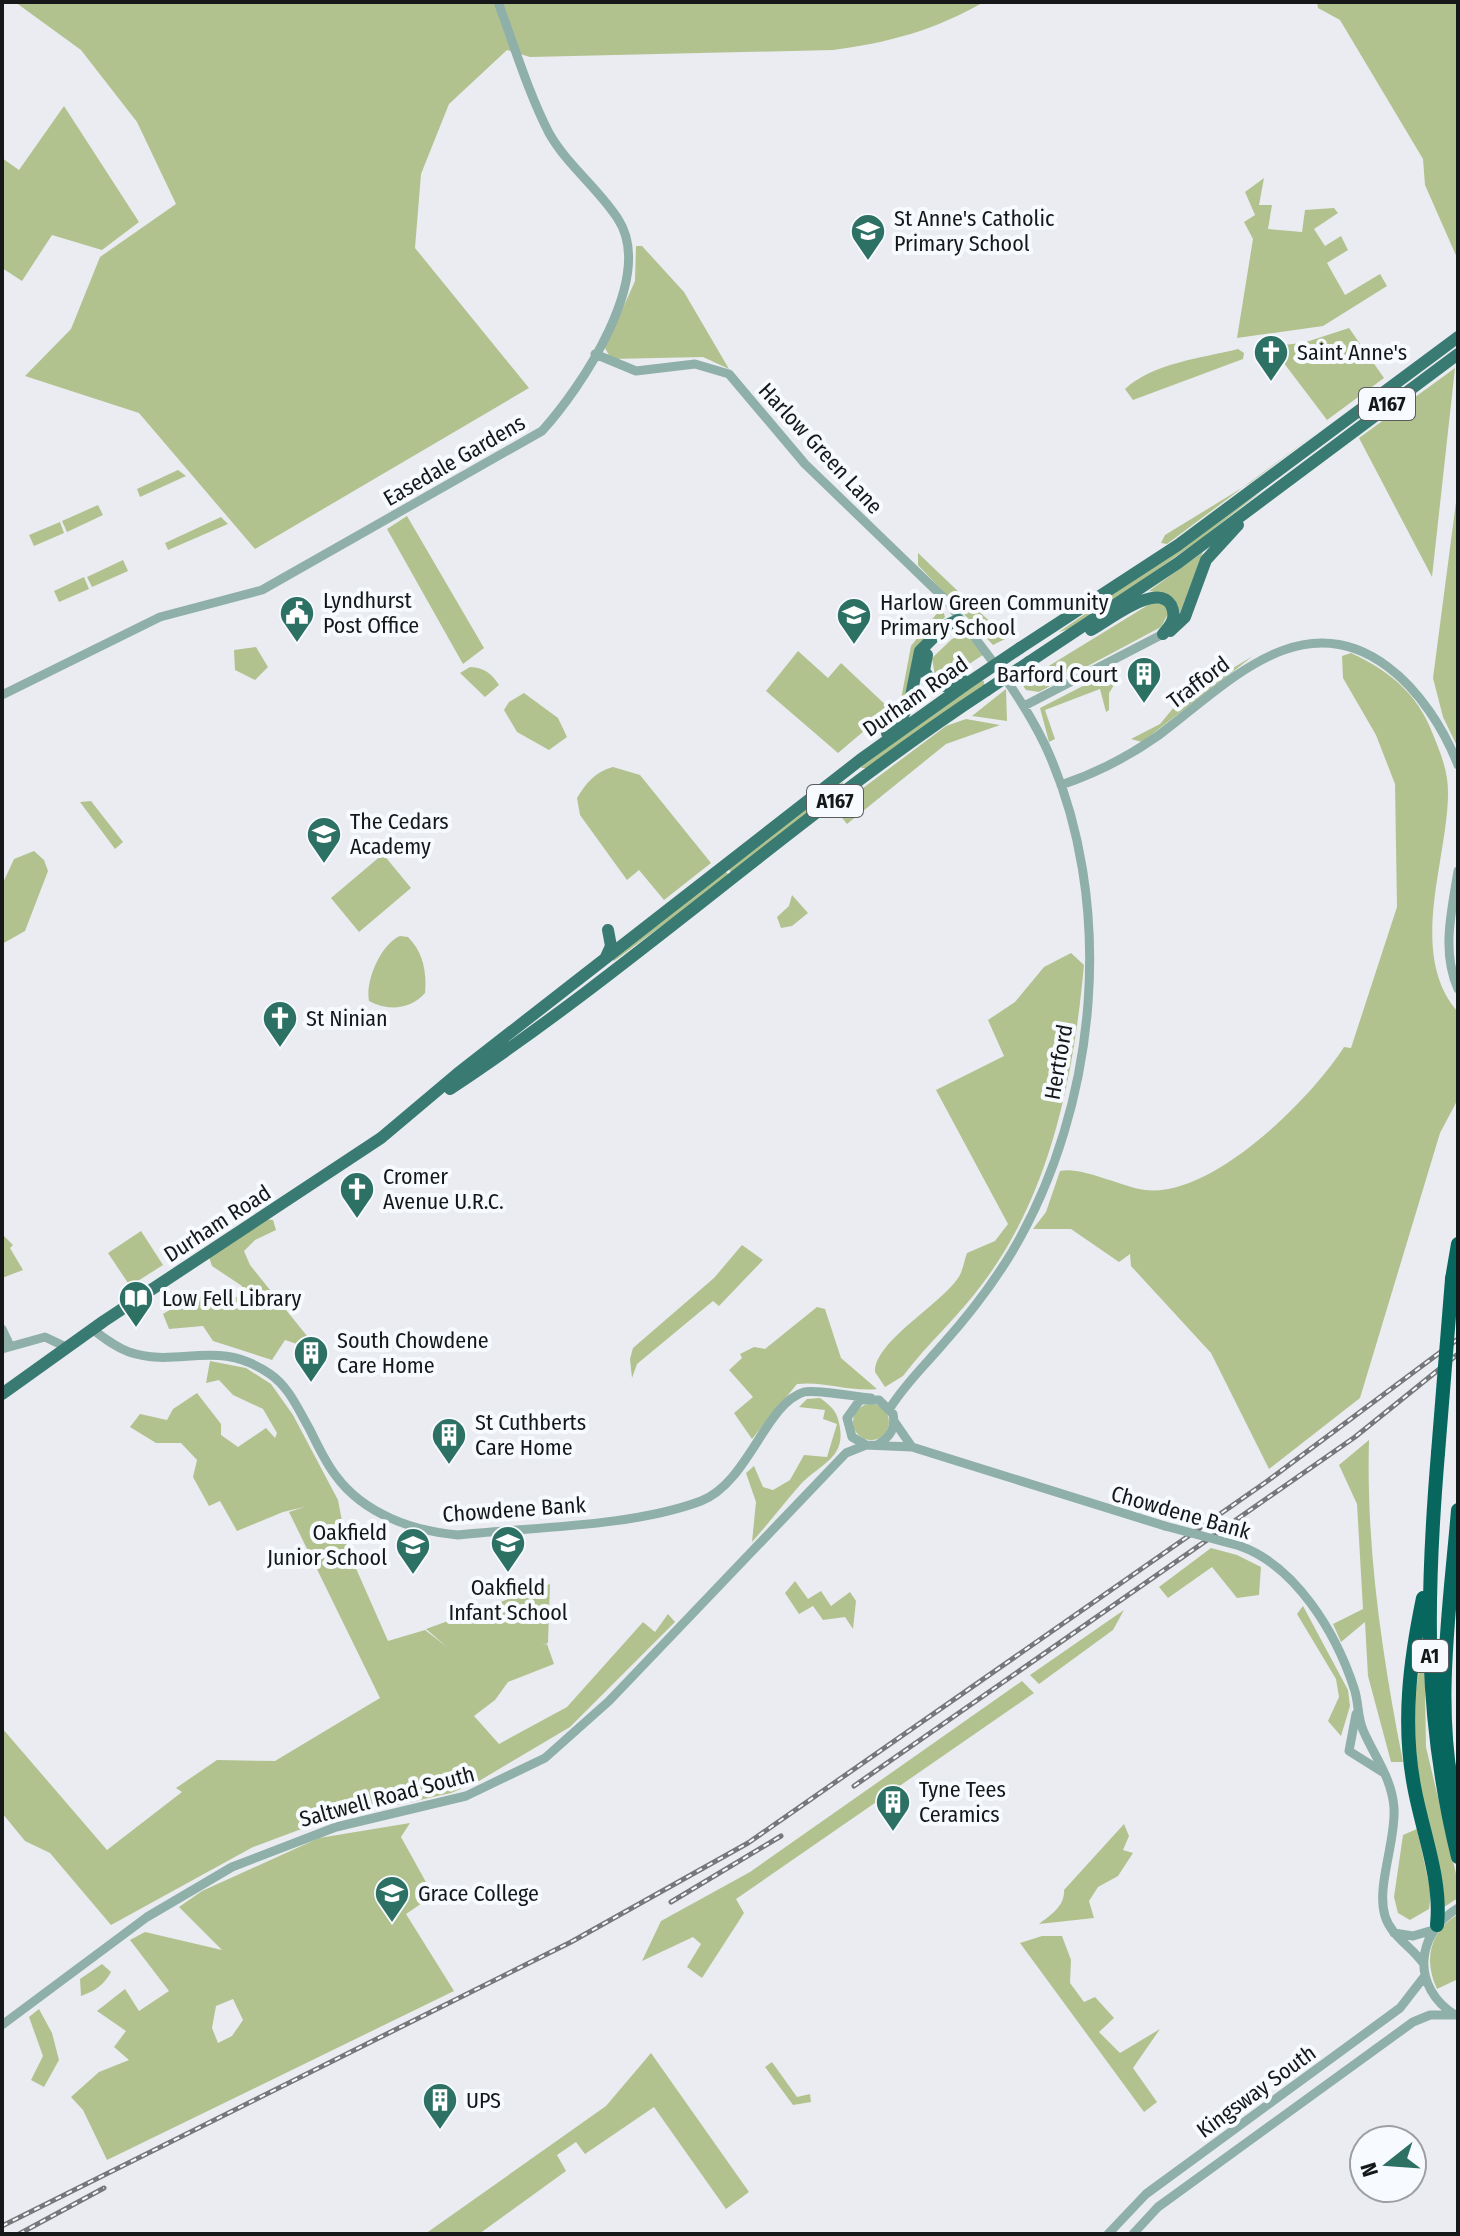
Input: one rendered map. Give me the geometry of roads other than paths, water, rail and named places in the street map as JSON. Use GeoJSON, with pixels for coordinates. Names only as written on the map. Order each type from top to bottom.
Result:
{"type":"FeatureCollection","features":[{"type":"Feature","properties":{"kind":"highway","name":"A1"},"geometry":{"type":"LineString","coordinates":[[1458,1244],[1452,1279],[1428,1571],[1431,1716],[1440,1786],[1458,1857]]}},
{"type":"Feature","properties":{"kind":"highway","name":"A1"},"geometry":{"type":"LineString","coordinates":[[1458,1510],[1445,1709],[1451,1787],[1458,1813]]}},
{"type":"Feature","properties":{"kind":"highway"},"geometry":{"type":"LineString","coordinates":[[1428,1571],[1411,1658],[1406,1707],[1413,1784],[1437,1891],[1435,1927]]}},
{"type":"Feature","properties":{"kind":"highway"},"geometry":{"type":"LineString","coordinates":[[1449,1623],[1458,1665]]}},
{"type":"Feature","properties":{"kind":"main road","name":"Durham Road"},"geometry":{"type":"LineString","coordinates":[[414,1113],[457,1074],[860,760],[963,684],[1189,537],[1458,337]]}},
{"type":"Feature","properties":{"kind":"main road","name":"Durham Road"},"geometry":{"type":"LineString","coordinates":[[2,1394],[92,1329],[347,1161],[471,1075],[897,752],[1178,563],[1458,354]]}},
{"type":"Feature","properties":{"kind":"main road"},"geometry":{"type":"LineString","coordinates":[[1163,634],[1177,627],[1185,617],[1198,573],[1211,552],[1272,492]]}},
{"type":"Feature","properties":{"kind":"main road"},"geometry":{"type":"LineString","coordinates":[[1029,662],[1053,653],[1152,596],[1162,597],[1172,607],[1172,622],[1163,634]]}},
{"type":"Feature","properties":{"kind":"main road"},"geometry":{"type":"LineString","coordinates":[[958,620],[928,652],[924,665],[934,684],[963,684]]}},
{"type":"Feature","properties":{"kind":"main road"},"geometry":{"type":"LineString","coordinates":[[860,760],[903,716],[910,701],[920,651],[945,626],[958,620]]}},
{"type":"Feature","properties":{"kind":"main road"},"geometry":{"type":"LineString","coordinates":[[596,968],[611,946],[608,930],[623,939],[639,934]]}},
{"type":"Feature","properties":{"kind":"street","name":"Easedale Gardens"},"geometry":{"type":"LineString","coordinates":[[2,695],[160,617],[262,590],[542,431],[568,402],[626,290],[630,268],[627,238],[618,218],[549,132],[498,2]]}},
{"type":"Feature","properties":{"kind":"street","name":"Harlow Green Lane"},"geometry":{"type":"LineString","coordinates":[[595,354],[636,371],[695,364],[729,374],[805,464],[947,601],[958,620],[984,646],[1024,706]]}},
{"type":"Feature","properties":{"kind":"street"},"geometry":{"type":"LineString","coordinates":[[1024,706],[1163,634]]}},
{"type":"Feature","properties":{"kind":"street","name":"Trafford"},"geometry":{"type":"LineString","coordinates":[[1061,785],[1126,757],[1228,679],[1270,654],[1318,643],[1366,652],[1390,668],[1420,697],[1458,765]]}},
{"type":"Feature","properties":{"kind":"street","name":"Hertford"},"geometry":{"type":"LineString","coordinates":[[890,1408],[903,1387],[970,1313],[1014,1249],[1044,1185],[1068,1111],[1083,1033],[1089,948],[1082,866],[1061,785],[1024,706]]}},
{"type":"Feature","properties":{"kind":"street"},"geometry":{"type":"LineString","coordinates":[[1458,871],[1448,951],[1458,989]]}},
{"type":"Feature","properties":{"kind":"street"},"geometry":{"type":"LineString","coordinates":[[2,1329],[6,1348],[45,1337],[66,1347]]}},
{"type":"Feature","properties":{"kind":"street","name":"Chowdene Bank"},"geometry":{"type":"LineString","coordinates":[[92,1329],[120,1348],[138,1354],[207,1353],[243,1358],[272,1376],[289,1393],[336,1477],[358,1499],[391,1519],[444,1534],[643,1516],[702,1501],[719,1491],[738,1472],[792,1398],[809,1391],[875,1399]]}},
{"type":"Feature","properties":{"kind":"street","name":"Hertford"},"geometry":{"type":"LineString","coordinates":[[875,1399],[903,1387]]}},
{"type":"Feature","properties":{"kind":"street"},"geometry":{"type":"LineString","coordinates":[[828,1395],[847,1418],[852,1437],[866,1445],[877,1445],[887,1438],[894,1421]]}},
{"type":"Feature","properties":{"kind":"street"},"geometry":{"type":"LineString","coordinates":[[847,1418],[853,1406],[875,1399],[890,1408],[894,1421],[912,1447]]}},
{"type":"Feature","properties":{"kind":"street","name":"Saltwell Road South"},"geometry":{"type":"LineString","coordinates":[[2,2025],[135,1926],[232,1867],[336,1827],[481,1791],[545,1758],[609,1701],[846,1453],[852,1437]]}},
{"type":"Feature","properties":{"kind":"street","name":"Saltwell Road South"},"geometry":{"type":"LineString","coordinates":[[846,1453],[866,1445]]}},
{"type":"Feature","properties":{"kind":"street","name":"Chowdene Bank"},"geometry":{"type":"LineString","coordinates":[[877,1445],[912,1447],[1165,1526],[1240,1546],[1277,1566],[1305,1594],[1353,1684],[1357,1711],[1393,1798],[1394,1827],[1383,1907],[1394,1933]]}},
{"type":"Feature","properties":{"kind":"street","name":"Chowdene Bank"},"geometry":{"type":"LineString","coordinates":[[1350,1739],[1357,1711]]}},
{"type":"Feature","properties":{"kind":"street"},"geometry":{"type":"LineString","coordinates":[[1360,1758],[1369,1752],[1368,1740],[1356,1734],[1350,1739],[1349,1751],[1360,1758],[1384,1773]]}},
{"type":"Feature","properties":{"kind":"street"},"geometry":{"type":"LineString","coordinates":[[1394,1933],[1417,1936],[1435,1927],[1458,1908]]}},
{"type":"Feature","properties":{"kind":"street"},"geometry":{"type":"LineString","coordinates":[[1435,1927],[1423,1963],[1424,1977],[1439,2002],[1457,2015]]}},
{"type":"Feature","properties":{"kind":"street"},"geometry":{"type":"LineString","coordinates":[[1394,1933],[1423,1963]]}},
{"type":"Feature","properties":{"kind":"street","name":"Kingsway South"},"geometry":{"type":"LineString","coordinates":[[1108,2234],[1146,2194],[1400,2008],[1424,1977]]}},
{"type":"Feature","properties":{"kind":"street","name":"Kingsway South"},"geometry":{"type":"LineString","coordinates":[[1133,2234],[1158,2207],[1408,2025],[1430,2015],[1457,2015]]}},
{"type":"Feature","properties":{"kind":"railway"},"geometry":{"type":"LineString","coordinates":[[2,2226],[571,1942],[748,1843],[1266,1482],[1458,1339]]}},
{"type":"Feature","properties":{"kind":"railway"},"geometry":{"type":"LineString","coordinates":[[854,1786],[1355,1437],[1458,1354]]}},
{"type":"Feature","properties":{"kind":"railway"},"geometry":{"type":"LineString","coordinates":[[671,1902],[781,1836]]}},
{"type":"Feature","properties":{"kind":"railway"},"geometry":{"type":"LineString","coordinates":[[19,2234],[104,2188]]}},
{"type":"Feature","properties":{"kind":"place","name":"St Anne's Catholic Primary School"},"geometry":{"type":"Point","coordinates":[868,262]}},
{"type":"Feature","properties":{"kind":"place","name":"Saint Anne's"},"geometry":{"type":"Point","coordinates":[1271,383]}},
{"type":"Feature","properties":{"kind":"place","name":"Lyndhurst Post Office"},"geometry":{"type":"Point","coordinates":[297,644]}},
{"type":"Feature","properties":{"kind":"place","name":"Harlow Green Community Primary School"},"geometry":{"type":"Point","coordinates":[854,646]}},
{"type":"Feature","properties":{"kind":"place","name":"Barford Court"},"geometry":{"type":"Point","coordinates":[1144,705]}},
{"type":"Feature","properties":{"kind":"place","name":"The Cedars Academy"},"geometry":{"type":"Point","coordinates":[324,865]}},
{"type":"Feature","properties":{"kind":"place","name":"St Ninian"},"geometry":{"type":"Point","coordinates":[280,1049]}},
{"type":"Feature","properties":{"kind":"place","name":"Cromer Avenue U.R.C."},"geometry":{"type":"Point","coordinates":[357,1220]}},
{"type":"Feature","properties":{"kind":"place","name":"Low Fell Library"},"geometry":{"type":"Point","coordinates":[136,1329]}},
{"type":"Feature","properties":{"kind":"place","name":"South Chowdene Care Home"},"geometry":{"type":"Point","coordinates":[311,1384]}},
{"type":"Feature","properties":{"kind":"place","name":"St Cuthberts Care Home"},"geometry":{"type":"Point","coordinates":[449,1466]}},
{"type":"Feature","properties":{"kind":"place","name":"Oakfield Infant School"},"geometry":{"type":"Point","coordinates":[508,1574]}},
{"type":"Feature","properties":{"kind":"place","name":"Oakfield Junior School"},"geometry":{"type":"Point","coordinates":[413,1576]}},
{"type":"Feature","properties":{"kind":"place","name":"Tyne Tees Ceramics"},"geometry":{"type":"Point","coordinates":[893,1833]}},
{"type":"Feature","properties":{"kind":"place","name":"Grace College"},"geometry":{"type":"Point","coordinates":[392,1924]}},
{"type":"Feature","properties":{"kind":"place","name":"UPS"},"geometry":{"type":"Point","coordinates":[440,2131]}}]}
